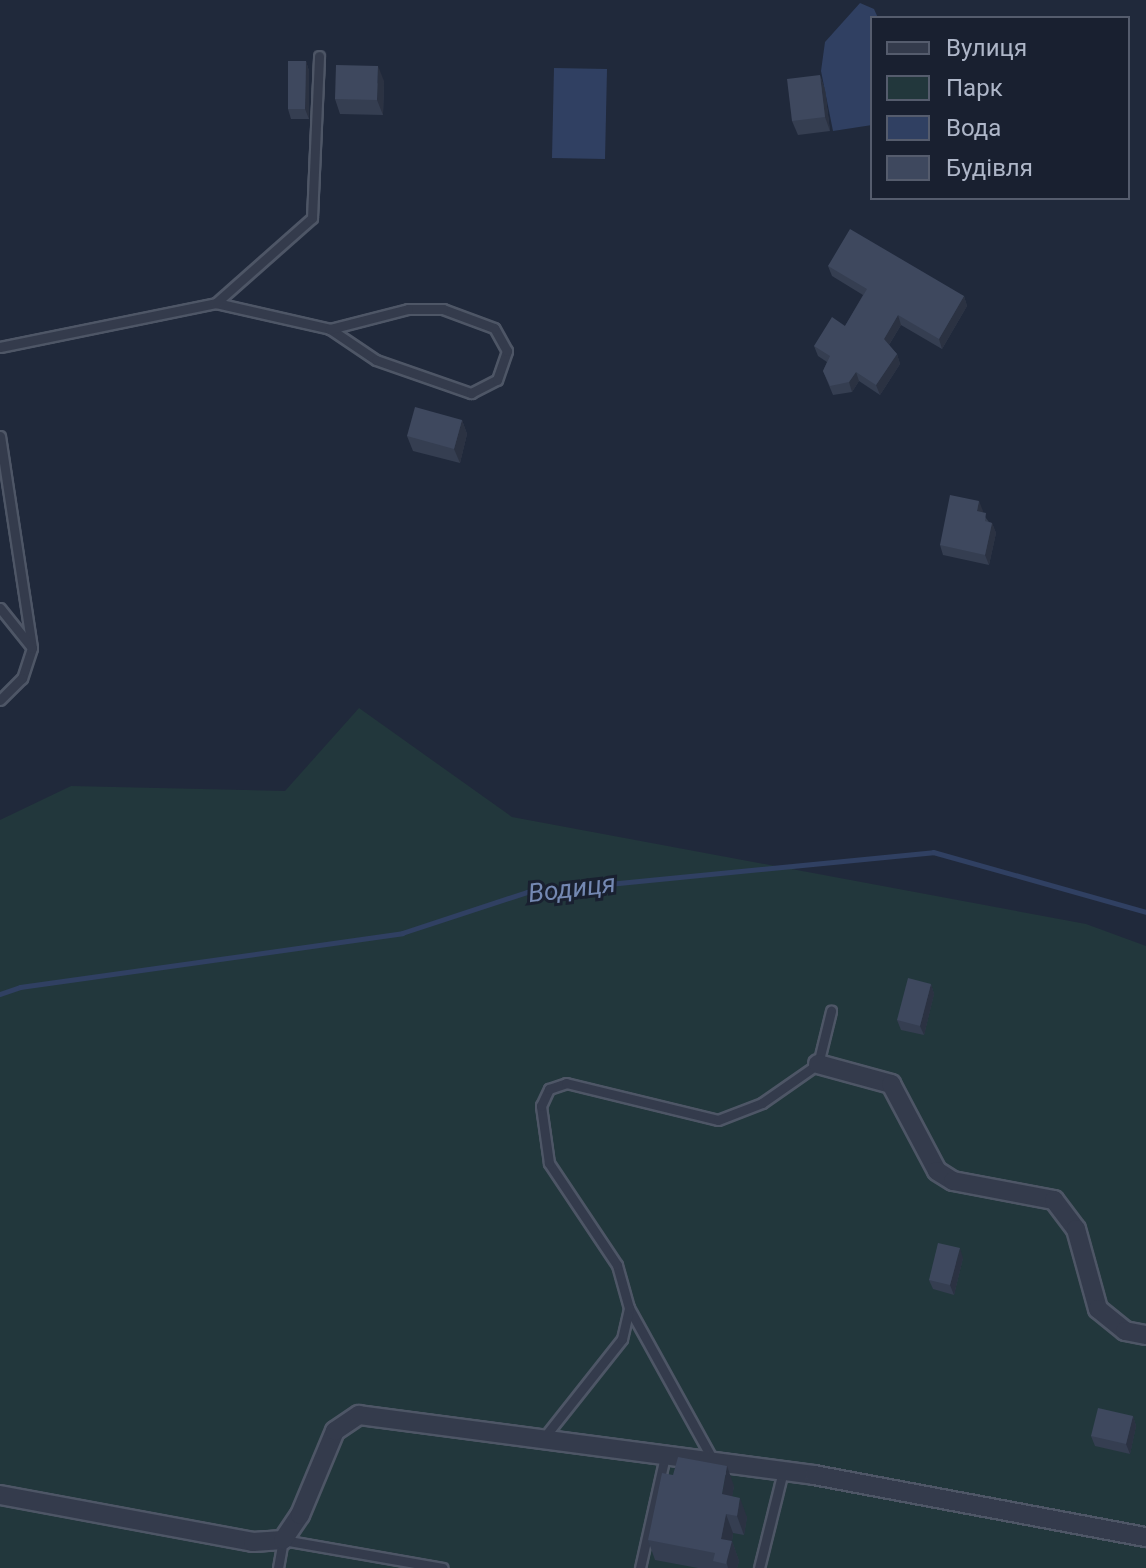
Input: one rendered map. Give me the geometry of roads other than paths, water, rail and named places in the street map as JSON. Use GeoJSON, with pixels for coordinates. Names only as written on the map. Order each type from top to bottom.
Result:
{"type":"FeatureCollection","features":[{"type":"Feature","properties":{"kind":"street"},"geometry":{"type":"LineString","coordinates":[[818,1064],[891,1084],[937,1171],[953,1181],[1054,1200],[1076,1229],[1098,1309],[1125,1331],[1146,1335]]}},
{"type":"Feature","properties":{"kind":"street"},"geometry":{"type":"LineString","coordinates":[[0,1495],[253,1542],[283,1540],[300,1515],[335,1431],[351,1418],[783,1471],[1146,1537]]}},
{"type":"Feature","properties":{"kind":"lane"},"geometry":{"type":"LineString","coordinates":[[216,303],[312,218],[319,56]]}},
{"type":"Feature","properties":{"kind":"lane"},"geometry":{"type":"LineString","coordinates":[[0,347],[216,303],[330,329],[376,360],[471,393],[497,380],[507,351],[494,328],[443,309],[408,309],[330,329]]}},
{"type":"Feature","properties":{"kind":"lane"},"geometry":{"type":"LineString","coordinates":[[0,436],[32,648],[22,678],[0,700]]}},
{"type":"Feature","properties":{"kind":"lane"},"geometry":{"type":"LineString","coordinates":[[0,608],[32,648]]}},
{"type":"Feature","properties":{"kind":"lane"},"geometry":{"type":"LineString","coordinates":[[714,1462],[629,1308],[617,1265],[549,1163],[541,1106],[549,1089],[566,1083],[718,1120],[762,1103],[818,1064],[831,1011]]}},
{"type":"Feature","properties":{"kind":"lane"},"geometry":{"type":"LineString","coordinates":[[542,1440],[622,1339],[629,1308]]}},
{"type":"Feature","properties":{"kind":"lane"},"geometry":{"type":"LineString","coordinates":[[640,1568],[665,1456]]}},
{"type":"Feature","properties":{"kind":"lane"},"geometry":{"type":"LineString","coordinates":[[759,1568],[783,1471]]}},
{"type":"Feature","properties":{"kind":"lane"},"geometry":{"type":"LineString","coordinates":[[278,1568],[283,1540],[443,1568]]}},
{"type":"Feature","properties":{"kind":"water"},"geometry":{"type":"Polygon","coordinates":[[[860,3],[874,9],[877,16],[870,16],[870,125],[833,131],[821,71],[825,42],[860,3]]]}},
{"type":"Feature","properties":{"kind":"water"},"geometry":{"type":"Polygon","coordinates":[[[554,68],[607,69],[605,159],[552,158],[554,68]]]}},
{"type":"Feature","properties":{"kind":"waterway","name":"Водиця"},"geometry":{"type":"LineString","coordinates":[[0,994],[20,987],[402,933],[527,892],[933,852],[1146,912]]}}]}
